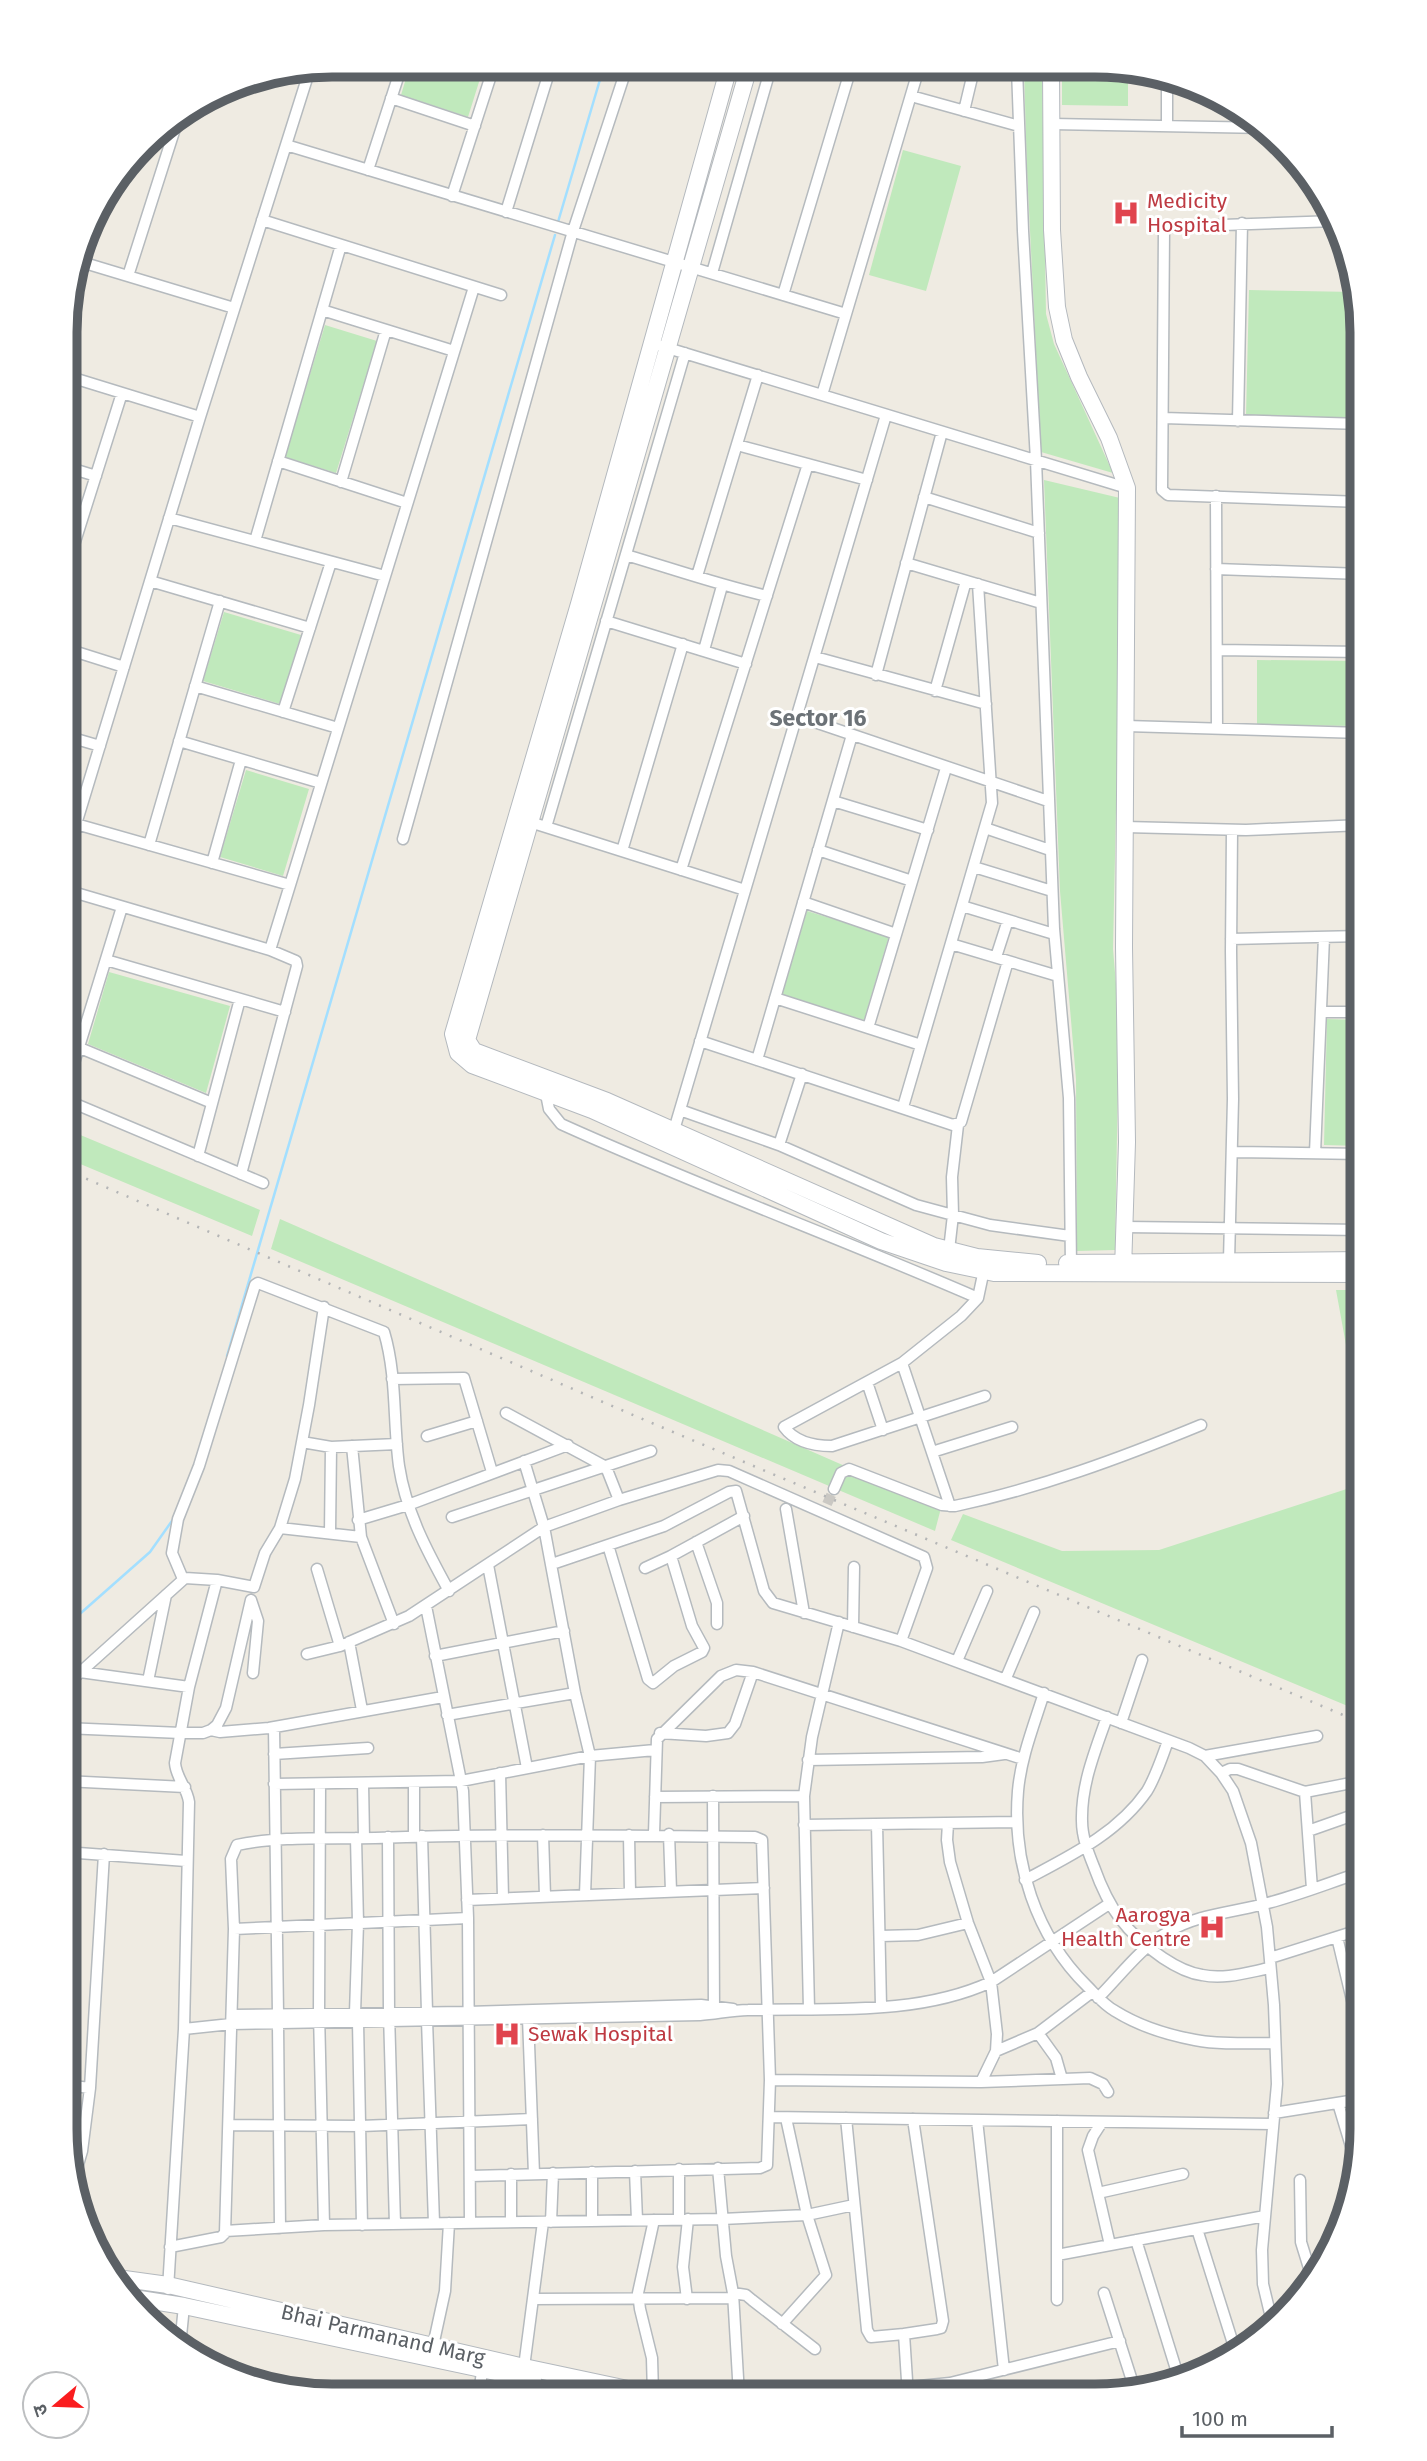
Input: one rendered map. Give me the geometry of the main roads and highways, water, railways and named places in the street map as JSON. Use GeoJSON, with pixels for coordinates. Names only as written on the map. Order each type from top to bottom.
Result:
{"type":"FeatureCollection","features":[{"type":"Feature","properties":{"kind":"waterway"},"geometry":{"type":"LineString","coordinates":[[558,222],[601,77]]}},
{"type":"Feature","properties":{"kind":"waterway"},"geometry":{"type":"LineString","coordinates":[[227,1356],[555,235]]}},
{"type":"Feature","properties":{"kind":"waterway"},"geometry":{"type":"LineString","coordinates":[[77,1616],[150,1552],[174,1518]]}},
{"type":"Feature","properties":{"kind":"tunnel"},"geometry":{"type":"LineString","coordinates":[[827,1504],[834,1489]]}},
{"type":"Feature","properties":{"kind":"railway"},"geometry":{"type":"LineString","coordinates":[[77,1175],[640,1418],[1350,1718]]}},
{"type":"Feature","properties":{"kind":"place","name":"Medicity Hospital"},"geometry":{"type":"Point","coordinates":[1126,213]}},
{"type":"Feature","properties":{"kind":"place","name":"Aarogya Health Centre"},"geometry":{"type":"Point","coordinates":[1212,1927]}},
{"type":"Feature","properties":{"kind":"place","name":"Sewak Hospital"},"geometry":{"type":"Point","coordinates":[507,2034]}},
{"type":"Feature","properties":{"kind":"district","name":"Sector 16"},"geometry":{"type":"Point","coordinates":[818,718]}}]}
